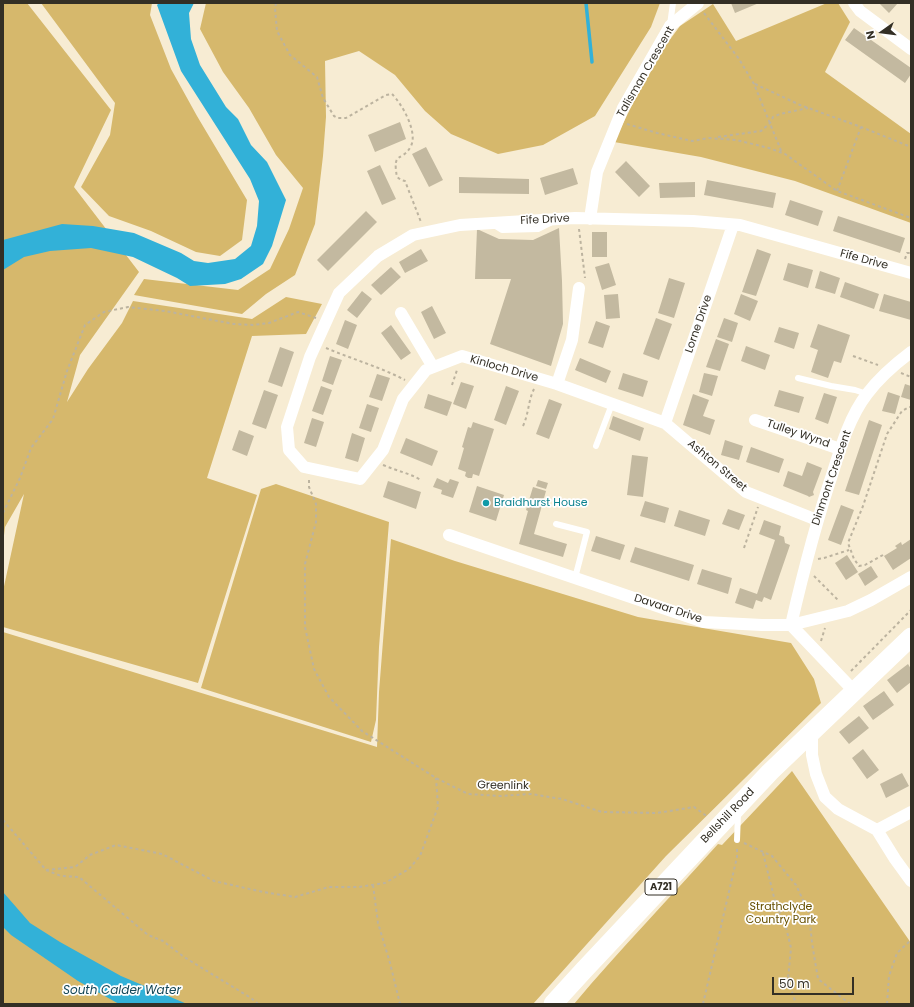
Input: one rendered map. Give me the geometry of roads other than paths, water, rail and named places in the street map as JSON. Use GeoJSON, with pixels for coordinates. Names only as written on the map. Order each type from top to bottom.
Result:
{"type":"FeatureCollection","features":[{"type":"Feature","properties":{"kind":"main road","name":"Bellshill Road"},"geometry":{"type":"LineString","coordinates":[[553,1004],[738,805],[770,772],[812,733],[848,685],[911,637]]}},
{"type":"Feature","properties":{"kind":"street","name":"Talisman Crescent"},"geometry":{"type":"LineString","coordinates":[[584,219],[597,172],[623,108],[670,26],[698,3]]}},
{"type":"Feature","properties":{"kind":"street"},"geometry":{"type":"LineString","coordinates":[[854,3],[860,11],[911,48]]}},
{"type":"Feature","properties":{"kind":"street","name":"Fife Drive"},"geometry":{"type":"LineString","coordinates":[[287,427],[310,356],[339,294],[378,256],[413,235],[424,232],[460,224],[557,220],[693,221],[740,225],[911,273]]}},
{"type":"Feature","properties":{"kind":"street","name":"Lorne Drive"},"geometry":{"type":"LineString","coordinates":[[665,423],[733,225]]}},
{"type":"Feature","properties":{"kind":"street"},"geometry":{"type":"LineString","coordinates":[[557,384],[572,340],[579,288]]}},
{"type":"Feature","properties":{"kind":"street"},"geometry":{"type":"LineString","coordinates":[[401,313],[433,367]]}},
{"type":"Feature","properties":{"kind":"street","name":"Dinmont Crescent"},"geometry":{"type":"LineString","coordinates":[[791,625],[817,520],[840,449],[856,411],[867,394],[889,370],[911,352]]}},
{"type":"Feature","properties":{"kind":"street","name":"Kinloch Drive"},"geometry":{"type":"LineString","coordinates":[[287,427],[288,450],[304,467],[360,479],[383,450],[404,399],[426,370],[462,356],[557,384],[665,423]]}},
{"type":"Feature","properties":{"kind":"street","name":"Tulley Wynd"},"geometry":{"type":"LineString","coordinates":[[756,420],[840,449]]}},
{"type":"Feature","properties":{"kind":"street","name":"Ashton Street"},"geometry":{"type":"LineString","coordinates":[[665,423],[746,492],[817,520]]}},
{"type":"Feature","properties":{"kind":"street","name":"Davaar Drive"},"geometry":{"type":"LineString","coordinates":[[449,535],[704,622],[762,626],[791,625],[848,611],[871,600],[911,577]]}},
{"type":"Feature","properties":{"kind":"street"},"geometry":{"type":"LineString","coordinates":[[791,625],[848,685]]}},
{"type":"Feature","properties":{"kind":"street"},"geometry":{"type":"LineString","coordinates":[[812,733],[812,755],[816,774],[825,797],[838,809],[877,830],[911,881]]}},
{"type":"Feature","properties":{"kind":"street"},"geometry":{"type":"LineString","coordinates":[[877,830],[911,812]]}},
{"type":"Feature","properties":{"kind":"lane"},"geometry":{"type":"LineString","coordinates":[[670,26],[673,3]]}},
{"type":"Feature","properties":{"kind":"lane"},"geometry":{"type":"LineString","coordinates":[[798,378],[867,394]]}},
{"type":"Feature","properties":{"kind":"lane"},"geometry":{"type":"LineString","coordinates":[[596,446],[612,404]]}},
{"type":"Feature","properties":{"kind":"lane"},"geometry":{"type":"LineString","coordinates":[[556,524],[587,532],[575,578]]}},
{"type":"Feature","properties":{"kind":"lane"},"geometry":{"type":"LineString","coordinates":[[737,840],[738,805]]}},
{"type":"Feature","properties":{"kind":"water"},"geometry":{"type":"Polygon","coordinates":[[[159,3],[194,3],[189,13],[191,39],[200,65],[226,107],[238,119],[251,145],[267,162],[286,200],[272,246],[263,264],[241,279],[225,284],[190,286],[177,278],[133,257],[91,248],[50,251],[24,257],[3,270],[3,240],[62,224],[93,226],[134,233],[181,253],[194,261],[208,263],[235,259],[251,246],[257,226],[259,201],[250,179],[181,71],[157,5],[159,3]]]}},
{"type":"Feature","properties":{"kind":"water","name":"South Calder Water"},"geometry":{"type":"Polygon","coordinates":[[[3,892],[30,923],[60,942],[121,976],[187,1004],[119,1004],[78,981],[11,935],[3,927],[3,892]]]}},
{"type":"Feature","properties":{"kind":"waterway"},"geometry":{"type":"LineString","coordinates":[[586,3],[592,62]]}},
{"type":"Feature","properties":{"kind":"place","name":"Braidhurst House"},"geometry":{"type":"Point","coordinates":[486,503]}},
{"type":"Feature","properties":{"kind":"park label","name":"Strathclyde Country Park"},"geometry":{"type":"Point","coordinates":[781,913]}}]}
